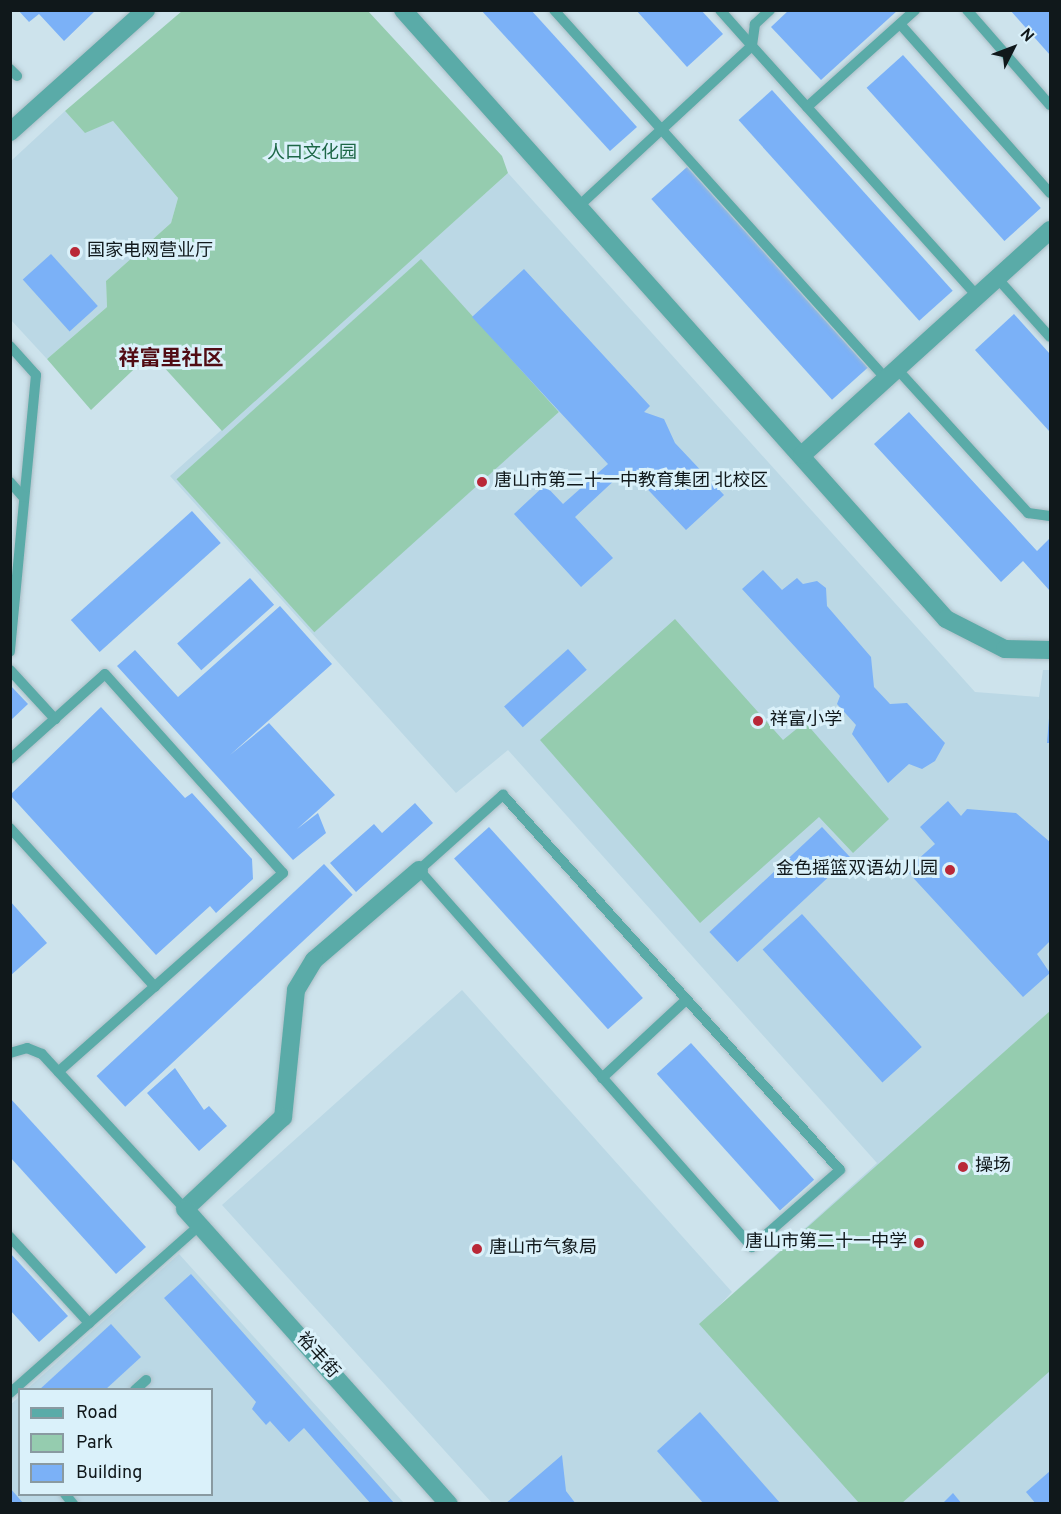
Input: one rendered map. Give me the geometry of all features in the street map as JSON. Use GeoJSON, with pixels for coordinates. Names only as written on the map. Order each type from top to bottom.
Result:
{"type":"FeatureCollection","features":[{"type":"Feature","properties":{"kind":"street"},"geometry":{"type":"LineString","coordinates":[[10,132],[146,10]]}},
{"type":"Feature","properties":{"kind":"street"},"geometry":{"type":"LineString","coordinates":[[403,10],[580,205],[946,619],[1005,649],[1050,650]]}},
{"type":"Feature","properties":{"kind":"street"},"geometry":{"type":"LineString","coordinates":[[802,455],[1050,230]]}},
{"type":"Feature","properties":{"kind":"street"},"geometry":{"type":"LineString","coordinates":[[185,1209],[283,1117],[296,990],[314,960],[419,870]]}},
{"type":"Feature","properties":{"kind":"street","name":"裕丰街"},"geometry":{"type":"LineString","coordinates":[[185,1209],[449,1503]]}},
{"type":"Feature","properties":{"kind":"lane"},"geometry":{"type":"LineString","coordinates":[[554,10],[662,129],[892,374],[1028,513],[1050,516]]}},
{"type":"Feature","properties":{"kind":"lane"},"geometry":{"type":"LineString","coordinates":[[720,10],[977,296]]}},
{"type":"Feature","properties":{"kind":"lane"},"geometry":{"type":"LineString","coordinates":[[580,205],[752,46],[755,24],[770,10]]}},
{"type":"Feature","properties":{"kind":"lane"},"geometry":{"type":"LineString","coordinates":[[807,107],[915,10]]}},
{"type":"Feature","properties":{"kind":"lane"},"geometry":{"type":"LineString","coordinates":[[967,10],[1050,105]]}},
{"type":"Feature","properties":{"kind":"lane"},"geometry":{"type":"LineString","coordinates":[[900,24],[1050,193]]}},
{"type":"Feature","properties":{"kind":"lane"},"geometry":{"type":"LineString","coordinates":[[997,278],[1050,338]]}},
{"type":"Feature","properties":{"kind":"lane"},"geometry":{"type":"LineString","coordinates":[[10,346],[36,375],[11,645]]}},
{"type":"Feature","properties":{"kind":"lane"},"geometry":{"type":"LineString","coordinates":[[10,482],[23,497]]}},
{"type":"Feature","properties":{"kind":"lane"},"geometry":{"type":"LineString","coordinates":[[10,670],[55,719]]}},
{"type":"Feature","properties":{"kind":"lane"},"geometry":{"type":"LineString","coordinates":[[10,759],[105,674],[283,873],[58,1072]]}},
{"type":"Feature","properties":{"kind":"lane"},"geometry":{"type":"LineString","coordinates":[[503,795],[840,1170],[752,1247],[419,870],[503,795]]}},
{"type":"Feature","properties":{"kind":"lane"},"geometry":{"type":"LineString","coordinates":[[10,828],[155,987]]}},
{"type":"Feature","properties":{"kind":"lane"},"geometry":{"type":"LineString","coordinates":[[602,1078],[686,1000]]}},
{"type":"Feature","properties":{"kind":"lane"},"geometry":{"type":"LineString","coordinates":[[10,1053],[27,1048],[42,1053],[185,1209]]}},
{"type":"Feature","properties":{"kind":"lane"},"geometry":{"type":"LineString","coordinates":[[10,1393],[200,1225]]}},
{"type":"Feature","properties":{"kind":"lane"},"geometry":{"type":"LineString","coordinates":[[10,1237],[89,1323]]}},
{"type":"Feature","properties":{"kind":"lane"},"geometry":{"type":"LineString","coordinates":[[136,1388],[146,1380]]}},
{"type":"Feature","properties":{"kind":"shaded area","name":"国家电网营业厅"},"geometry":{"type":"Polygon","coordinates":[[[65,111],[85,132],[113,121],[178,198],[171,223],[106,281],[107,307],[47,359],[11,320],[11,161],[65,111]]]}},
{"type":"Feature","properties":{"kind":"shaded area"},"geometry":{"type":"Polygon","coordinates":[[[508,173],[975,692],[1039,697],[1043,670],[1050,670],[1050,1503],[492,1503],[222,1205],[462,990],[732,1292],[719,1306],[877,1163],[508,750],[456,793],[170,476],[508,173]]]}},
{"type":"Feature","properties":{"kind":"shaded area"},"geometry":{"type":"Polygon","coordinates":[[[179,1254],[404,1503],[11,1503],[10,1405],[18,1398],[18,1496],[213,1496],[213,1388],[28,1388],[179,1254]]]}},
{"type":"Feature","properties":{"kind":"green space","name":"人口文化园"},"geometry":{"type":"Polygon","coordinates":[[[182,11],[368,11],[502,156],[508,173],[222,431],[151,353],[91,410],[47,359],[107,307],[106,281],[171,223],[178,198],[113,121],[85,133],[65,111],[182,11]]]}},
{"type":"Feature","properties":{"kind":"green space"},"geometry":{"type":"Polygon","coordinates":[[[421,259],[559,412],[314,632],[177,479],[421,259]]]}},
{"type":"Feature","properties":{"kind":"green space"},"geometry":{"type":"Polygon","coordinates":[[[675,619],[783,740],[805,722],[889,819],[853,853],[819,817],[700,923],[540,740],[675,619]]]}},
{"type":"Feature","properties":{"kind":"green space","name":"操场"},"geometry":{"type":"Polygon","coordinates":[[[1050,1011],[1050,1371],[902,1503],[859,1503],[699,1324],[1050,1011]]]}},
{"type":"Feature","properties":{"kind":"building"},"geometry":{"type":"Polygon","coordinates":[[[18,10],[96,10],[64,41],[39,14],[29,22],[18,10]]]}},
{"type":"Feature","properties":{"kind":"building"},"geometry":{"type":"Polygon","coordinates":[[[481,10],[531,10],[637,127],[610,151],[481,10]]]}},
{"type":"Feature","properties":{"kind":"building"},"geometry":{"type":"Polygon","coordinates":[[[636,10],[701,10],[723,34],[687,67],[636,10]]]}},
{"type":"Feature","properties":{"kind":"building"},"geometry":{"type":"Polygon","coordinates":[[[789,10],[898,10],[821,80],[771,27],[789,10]]]}},
{"type":"Feature","properties":{"kind":"building"},"geometry":{"type":"Polygon","coordinates":[[[1010,10],[1050,10],[1050,55],[1010,10]]]}},
{"type":"Feature","properties":{"kind":"building"},"geometry":{"type":"Polygon","coordinates":[[[903,55],[1041,208],[1004,241],[867,88],[903,55]]]}},
{"type":"Feature","properties":{"kind":"building"},"geometry":{"type":"Polygon","coordinates":[[[772,90],[953,291],[919,321],[739,120],[772,90]]]}},
{"type":"Feature","properties":{"kind":"building"},"geometry":{"type":"Polygon","coordinates":[[[687,167],[868,368],[832,400],[651,199],[687,167]]]}},
{"type":"Feature","properties":{"kind":"building"},"geometry":{"type":"Polygon","coordinates":[[[51,254],[98,306],[70,331],[23,279],[51,254]]]}},
{"type":"Feature","properties":{"kind":"building"},"geometry":{"type":"Polygon","coordinates":[[[524,269],[650,406],[644,412],[664,419],[675,443],[724,495],[686,530],[636,477],[628,485],[619,476],[575,517],[613,558],[581,587],[514,514],[545,485],[563,504],[608,464],[472,317],[524,269]]]}},
{"type":"Feature","properties":{"kind":"building"},"geometry":{"type":"Polygon","coordinates":[[[1014,314],[1050,354],[1050,432],[975,350],[1014,314]]]}},
{"type":"Feature","properties":{"kind":"building"},"geometry":{"type":"Polygon","coordinates":[[[909,412],[1037,551],[1050,538],[1050,591],[1023,561],[1001,582],[874,444],[909,412]]]}},
{"type":"Feature","properties":{"kind":"building"},"geometry":{"type":"Polygon","coordinates":[[[192,511],[221,543],[100,652],[71,620],[192,511]]]}},
{"type":"Feature","properties":{"kind":"building"},"geometry":{"type":"Polygon","coordinates":[[[763,570],[782,590],[797,578],[803,584],[817,581],[826,588],[827,606],[871,657],[874,687],[890,704],[907,703],[945,743],[935,761],[922,769],[909,764],[888,783],[852,734],[856,725],[837,704],[840,696],[742,589],[763,570]]]}},
{"type":"Feature","properties":{"kind":"building"},"geometry":{"type":"Polygon","coordinates":[[[250,578],[274,605],[201,670],[177,644],[250,578]]]}},
{"type":"Feature","properties":{"kind":"building"},"geometry":{"type":"Polygon","coordinates":[[[280,606],[332,664],[230,755],[269,723],[335,795],[297,829],[318,813],[326,833],[293,860],[117,666],[135,650],[178,697],[280,606]]]}},
{"type":"Feature","properties":{"kind":"building"},"geometry":{"type":"Polygon","coordinates":[[[568,649],[587,670],[523,727],[504,707],[568,649]]]}},
{"type":"Feature","properties":{"kind":"building"},"geometry":{"type":"Polygon","coordinates":[[[10,685],[28,704],[10,721],[10,685]]]}},
{"type":"Feature","properties":{"kind":"building"},"geometry":{"type":"Polygon","coordinates":[[[101,707],[185,798],[192,793],[252,859],[253,879],[216,913],[210,906],[156,955],[10,795],[101,707]]]}},
{"type":"Feature","properties":{"kind":"building"},"geometry":{"type":"Polygon","coordinates":[[[1049,718],[1050,743],[1047,743],[1049,718]]]}},
{"type":"Feature","properties":{"kind":"building"},"geometry":{"type":"Polygon","coordinates":[[[948,801],[961,816],[967,809],[1016,813],[1050,842],[1050,941],[1037,954],[1050,973],[1023,997],[906,870],[935,844],[920,827],[948,801]]]}},
{"type":"Feature","properties":{"kind":"building"},"geometry":{"type":"Polygon","coordinates":[[[415,803],[433,823],[356,892],[330,863],[374,824],[382,833],[415,803]]]}},
{"type":"Feature","properties":{"kind":"building"},"geometry":{"type":"Polygon","coordinates":[[[489,827],[643,998],[608,1029],[454,858],[489,827]]]}},
{"type":"Feature","properties":{"kind":"building"},"geometry":{"type":"Polygon","coordinates":[[[822,827],[850,857],[737,962],[709,932],[822,827]]]}},
{"type":"Feature","properties":{"kind":"building"},"geometry":{"type":"Polygon","coordinates":[[[324,864],[353,895],[125,1107],[97,1076],[324,864]]]}},
{"type":"Feature","properties":{"kind":"building"},"geometry":{"type":"Polygon","coordinates":[[[10,901],[47,943],[10,976],[10,901]]]}},
{"type":"Feature","properties":{"kind":"building"},"geometry":{"type":"Polygon","coordinates":[[[802,914],[922,1047],[882,1082],[763,949],[802,914]]]}},
{"type":"Feature","properties":{"kind":"building"},"geometry":{"type":"Polygon","coordinates":[[[691,1043],[814,1180],[780,1211],[657,1074],[691,1043]]]}},
{"type":"Feature","properties":{"kind":"building"},"geometry":{"type":"Polygon","coordinates":[[[175,1068],[204,1110],[209,1106],[227,1126],[199,1151],[147,1093],[175,1068]]]}},
{"type":"Feature","properties":{"kind":"building"},"geometry":{"type":"Polygon","coordinates":[[[10,1098],[146,1247],[116,1274],[10,1157],[10,1098]]]}},
{"type":"Feature","properties":{"kind":"building"},"geometry":{"type":"Polygon","coordinates":[[[10,1253],[68,1316],[39,1342],[10,1310],[10,1253]]]}},
{"type":"Feature","properties":{"kind":"building"},"geometry":{"type":"Polygon","coordinates":[[[191,1274],[395,1504],[371,1504],[304,1428],[289,1442],[270,1421],[266,1425],[252,1409],[256,1402],[164,1298],[191,1274]]]}},
{"type":"Feature","properties":{"kind":"building"},"geometry":{"type":"Polygon","coordinates":[[[111,1324],[141,1357],[107,1388],[41,1388],[111,1324]]]}},
{"type":"Feature","properties":{"kind":"building"},"geometry":{"type":"Polygon","coordinates":[[[700,1412],[781,1504],[704,1504],[657,1451],[700,1412]]]}},
{"type":"Feature","properties":{"kind":"building"},"geometry":{"type":"Polygon","coordinates":[[[562,1455],[566,1491],[576,1504],[505,1504],[562,1455]]]}},
{"type":"Feature","properties":{"kind":"building"},"geometry":{"type":"Polygon","coordinates":[[[1050,1471],[1050,1504],[1036,1504],[1026,1492],[1050,1471]]]}},
{"type":"Feature","properties":{"kind":"building"},"geometry":{"type":"Polygon","coordinates":[[[10,1488],[24,1504],[10,1504],[10,1488]]]}},
{"type":"Feature","properties":{"kind":"building"},"geometry":{"type":"Polygon","coordinates":[[[953,1493],[962,1504],[942,1504],[953,1493]]]}},
{"type":"Feature","properties":{"kind":"place","name":"国家电网营业厅"},"geometry":{"type":"Point","coordinates":[75,252]}},
{"type":"Feature","properties":{"kind":"place","name":"唐山市第二十一中教育集团 北校区"},"geometry":{"type":"Point","coordinates":[482,482]}},
{"type":"Feature","properties":{"kind":"place","name":"祥富小学"},"geometry":{"type":"Point","coordinates":[758,721]}},
{"type":"Feature","properties":{"kind":"place","name":"金色摇篮双语幼儿园"},"geometry":{"type":"Point","coordinates":[950,870]}},
{"type":"Feature","properties":{"kind":"place","name":"操场"},"geometry":{"type":"Point","coordinates":[963,1167]}},
{"type":"Feature","properties":{"kind":"place","name":"唐山市第二十一中学"},"geometry":{"type":"Point","coordinates":[919,1243]}},
{"type":"Feature","properties":{"kind":"place","name":"唐山市气象局"},"geometry":{"type":"Point","coordinates":[477,1249]}},
{"type":"Feature","properties":{"kind":"district","name":"祥富里社区"},"geometry":{"type":"Point","coordinates":[171,360]}}]}
